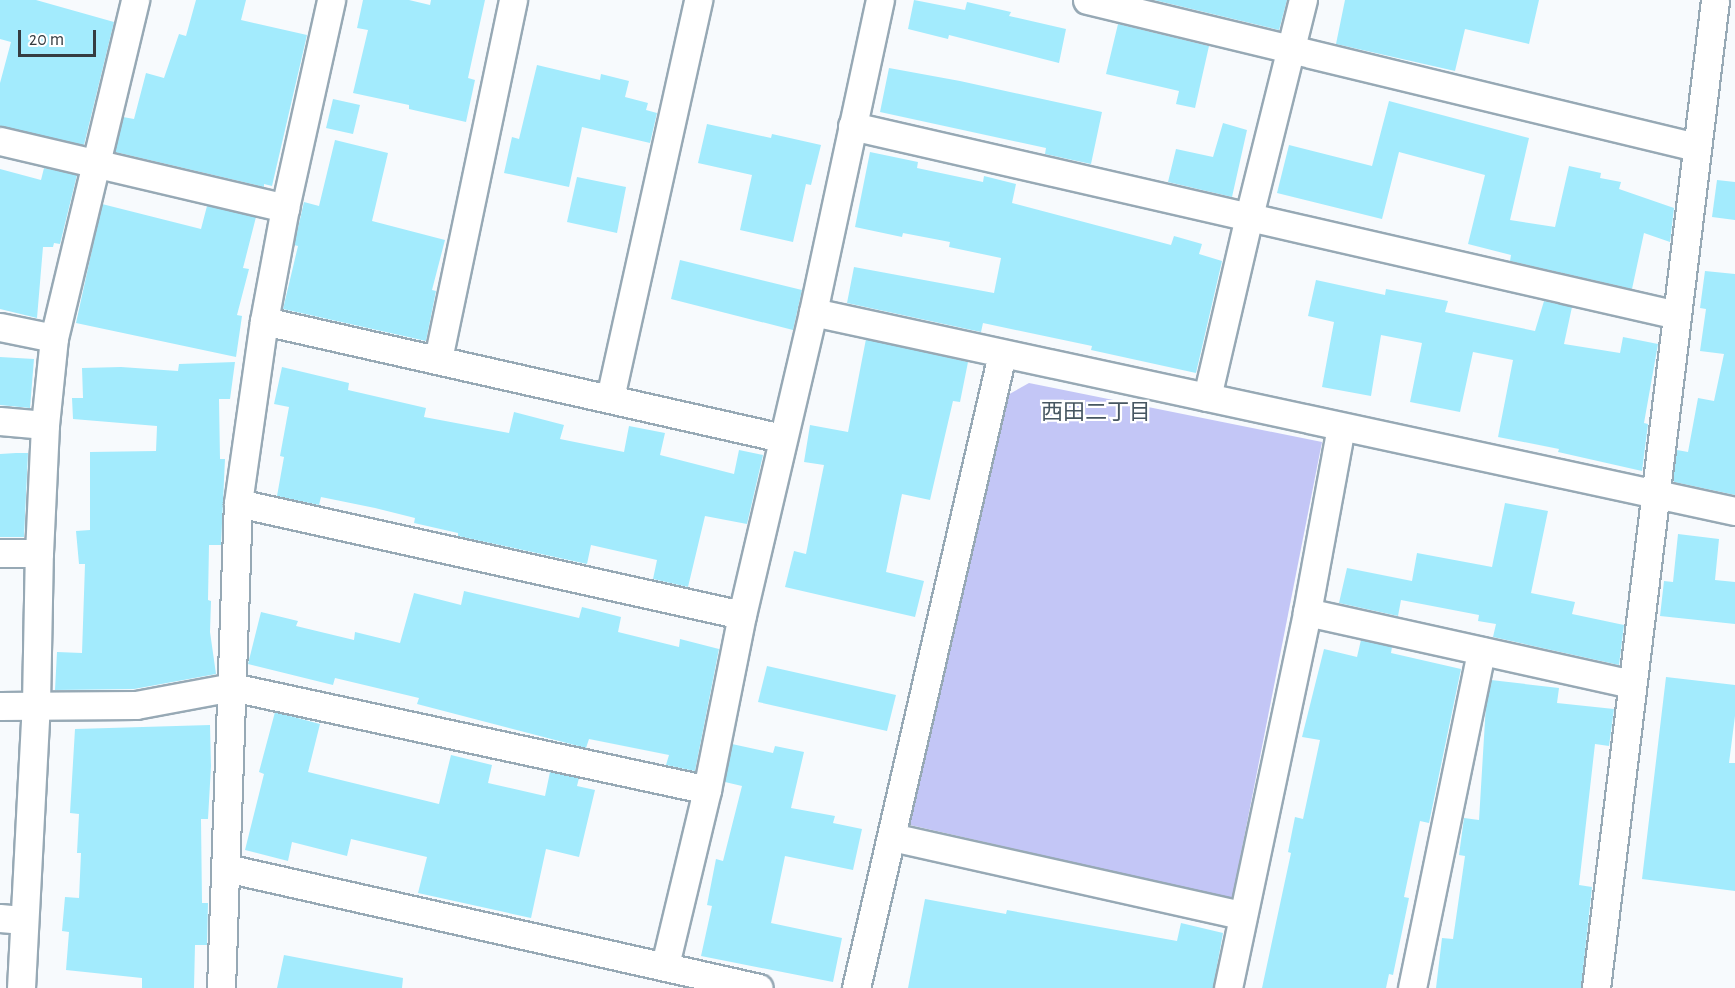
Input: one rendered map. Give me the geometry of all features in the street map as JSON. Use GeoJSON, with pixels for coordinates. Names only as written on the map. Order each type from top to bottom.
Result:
{"type":"FeatureCollection","features":[{"type":"Feature","properties":{"kind":"street"},"geometry":{"type":"LineString","coordinates":[[21,988],[12,919],[36,704],[39,553],[45,425],[54,338],[135,0]]}},
{"type":"Feature","properties":{"kind":"street"},"geometry":{"type":"LineString","coordinates":[[221,988],[238,503],[264,321],[285,208],[331,0]]}},
{"type":"Feature","properties":{"kind":"street"},"geometry":{"type":"LineString","coordinates":[[438,359],[513,0]]}},
{"type":"Feature","properties":{"kind":"street"},"geometry":{"type":"LineString","coordinates":[[610,398],[698,0]]}},
{"type":"Feature","properties":{"kind":"street"},"geometry":{"type":"LineString","coordinates":[[664,966],[707,790],[742,615],[813,312],[880,0]]}},
{"type":"Feature","properties":{"kind":"street"},"geometry":{"type":"LineString","coordinates":[[1087,0],[1696,147]]}},
{"type":"Feature","properties":{"kind":"street"},"geometry":{"type":"LineString","coordinates":[[1207,397],[1303,0]]}},
{"type":"Feature","properties":{"kind":"street"},"geometry":{"type":"LineString","coordinates":[[1596,988],[1715,0]]}},
{"type":"Feature","properties":{"kind":"street"},"geometry":{"type":"LineString","coordinates":[[852,126],[1677,315]]}},
{"type":"Feature","properties":{"kind":"street"},"geometry":{"type":"LineString","coordinates":[[0,141],[285,208]]}},
{"type":"Feature","properties":{"kind":"street"},"geometry":{"type":"LineString","coordinates":[[813,312],[1735,511]]}},
{"type":"Feature","properties":{"kind":"street"},"geometry":{"type":"LineString","coordinates":[[264,321],[782,438]]}},
{"type":"Feature","properties":{"kind":"street"},"geometry":{"type":"LineString","coordinates":[[0,327],[54,338]]}},
{"type":"Feature","properties":{"kind":"street"},"geometry":{"type":"LineString","coordinates":[[856,988],[1002,354]]}},
{"type":"Feature","properties":{"kind":"street"},"geometry":{"type":"LineString","coordinates":[[0,421],[45,425]]}},
{"type":"Feature","properties":{"kind":"street"},"geometry":{"type":"LineString","coordinates":[[1228,988],[1307,612],[1341,427]]}},
{"type":"Feature","properties":{"kind":"street"},"geometry":{"type":"LineString","coordinates":[[238,503],[742,615]]}},
{"type":"Feature","properties":{"kind":"street"},"geometry":{"type":"LineString","coordinates":[[0,553],[39,553]]}},
{"type":"Feature","properties":{"kind":"street"},"geometry":{"type":"LineString","coordinates":[[1307,612],[1632,684]]}},
{"type":"Feature","properties":{"kind":"street"},"geometry":{"type":"LineString","coordinates":[[1412,988],[1480,651]]}},
{"type":"Feature","properties":{"kind":"street"},"geometry":{"type":"LineString","coordinates":[[0,705],[136,705],[232,687],[707,790]]}},
{"type":"Feature","properties":{"kind":"street"},"geometry":{"type":"LineString","coordinates":[[892,837],[1242,915]]}},
{"type":"Feature","properties":{"kind":"street"},"geometry":{"type":"LineString","coordinates":[[226,868],[759,988]]}},
{"type":"Feature","properties":{"kind":"shaded area"},"geometry":{"type":"Polygon","coordinates":[[[1029,383],[1322,442],[1232,899],[910,825],[1006,396],[1029,383]]]}},
{"type":"Feature","properties":{"kind":"building"},"geometry":{"type":"Polygon","coordinates":[[[0,0],[36,0],[114,22],[84,145],[0,126],[0,83],[11,42],[0,39],[0,0]]]}},
{"type":"Feature","properties":{"kind":"building"},"geometry":{"type":"Polygon","coordinates":[[[196,0],[246,0],[241,20],[307,35],[272,186],[264,184],[264,187],[115,152],[123,117],[134,119],[146,73],[164,78],[179,34],[186,36],[196,0]]]}},
{"type":"Feature","properties":{"kind":"building"},"geometry":{"type":"Polygon","coordinates":[[[363,0],[409,0],[430,5],[431,0],[485,0],[468,78],[475,80],[466,122],[409,109],[409,105],[353,93],[368,30],[357,28],[363,0]]]}},
{"type":"Feature","properties":{"kind":"building"},"geometry":{"type":"Polygon","coordinates":[[[914,0],[965,10],[967,2],[1011,12],[1009,16],[1066,29],[1059,63],[949,35],[948,39],[908,29],[914,0]]]}},
{"type":"Feature","properties":{"kind":"building"},"geometry":{"type":"Polygon","coordinates":[[[1154,0],[1287,0],[1279,30],[1154,0]]]}},
{"type":"Feature","properties":{"kind":"building"},"geometry":{"type":"Polygon","coordinates":[[[1345,0],[1539,0],[1529,44],[1465,29],[1455,71],[1336,44],[1345,0]]]}},
{"type":"Feature","properties":{"kind":"building"},"geometry":{"type":"Polygon","coordinates":[[[1118,24],[1209,46],[1195,108],[1176,104],[1179,91],[1106,74],[1118,24]]]}},
{"type":"Feature","properties":{"kind":"building"},"geometry":{"type":"Polygon","coordinates":[[[537,65],[600,80],[601,74],[629,81],[625,97],[648,103],[646,110],[657,113],[650,143],[582,127],[569,187],[504,173],[512,137],[519,139],[537,65]]]}},
{"type":"Feature","properties":{"kind":"building"},"geometry":{"type":"Polygon","coordinates":[[[889,68],[1102,112],[1091,164],[1045,154],[1046,148],[880,112],[889,68]]]}},
{"type":"Feature","properties":{"kind":"building"},"geometry":{"type":"Polygon","coordinates":[[[333,99],[360,105],[353,134],[326,128],[333,99]]]}},
{"type":"Feature","properties":{"kind":"building"},"geometry":{"type":"Polygon","coordinates":[[[1389,101],[1529,138],[1510,220],[1555,227],[1569,166],[1601,173],[1600,178],[1621,182],[1619,189],[1674,208],[1670,242],[1644,233],[1632,289],[1510,261],[1511,255],[1468,244],[1485,175],[1399,152],[1382,219],[1277,193],[1289,145],[1372,166],[1389,101]]]}},
{"type":"Feature","properties":{"kind":"building"},"geometry":{"type":"Polygon","coordinates":[[[1223,123],[1247,130],[1232,197],[1168,182],[1176,149],[1213,157],[1223,123]]]}},
{"type":"Feature","properties":{"kind":"building"},"geometry":{"type":"Polygon","coordinates":[[[707,124],[771,138],[772,134],[821,145],[811,185],[806,184],[793,242],[740,230],[752,175],[698,163],[707,124]]]}},
{"type":"Feature","properties":{"kind":"building"},"geometry":{"type":"Polygon","coordinates":[[[335,140],[388,153],[372,221],[445,240],[432,290],[436,291],[426,341],[283,309],[298,246],[294,245],[304,202],[319,206],[335,140]]]}},
{"type":"Feature","properties":{"kind":"building"},"geometry":{"type":"Polygon","coordinates":[[[870,152],[918,162],[917,168],[983,182],[984,176],[1016,184],[1012,203],[1171,245],[1174,236],[1202,244],[1199,254],[1222,261],[1196,373],[1091,350],[1092,346],[983,323],[981,332],[847,303],[854,267],[994,293],[1001,258],[949,247],[950,242],[903,233],[902,237],[855,227],[870,152]]]}},
{"type":"Feature","properties":{"kind":"building"},"geometry":{"type":"Polygon","coordinates":[[[44,168],[77,175],[60,244],[54,243],[53,247],[43,247],[37,318],[0,309],[0,169],[41,180],[44,168]]]}},
{"type":"Feature","properties":{"kind":"building"},"geometry":{"type":"Polygon","coordinates":[[[577,177],[626,187],[617,233],[567,222],[577,177]]]}},
{"type":"Feature","properties":{"kind":"building"},"geometry":{"type":"Polygon","coordinates":[[[1717,180],[1735,182],[1735,220],[1712,217],[1717,180]]]}},
{"type":"Feature","properties":{"kind":"building"},"geometry":{"type":"Polygon","coordinates":[[[102,204],[201,229],[207,206],[256,217],[243,268],[249,269],[237,315],[242,316],[236,357],[76,323],[102,204]]]}},
{"type":"Feature","properties":{"kind":"building"},"geometry":{"type":"Polygon","coordinates":[[[680,260],[802,290],[793,330],[671,299],[680,260]]]}},
{"type":"Feature","properties":{"kind":"building"},"geometry":{"type":"Polygon","coordinates":[[[1705,271],[1735,274],[1735,495],[1674,482],[1673,478],[1677,450],[1688,452],[1698,398],[1714,401],[1724,354],[1700,351],[1706,309],[1700,308],[1705,271]]]}},
{"type":"Feature","properties":{"kind":"building"},"geometry":{"type":"Polygon","coordinates":[[[1316,280],[1385,295],[1386,289],[1448,301],[1445,312],[1535,331],[1544,301],[1572,307],[1564,344],[1620,353],[1623,337],[1658,344],[1644,423],[1648,424],[1642,471],[1558,452],[1559,449],[1498,437],[1513,360],[1473,352],[1460,412],[1410,402],[1422,343],[1381,335],[1371,396],[1322,387],[1334,322],[1308,316],[1316,280]]]}},
{"type":"Feature","properties":{"kind":"building"},"geometry":{"type":"Polygon","coordinates":[[[866,339],[968,362],[960,402],[953,401],[930,500],[902,494],[886,572],[924,581],[915,617],[785,587],[794,551],[806,554],[824,465],[804,462],[810,425],[848,432],[866,339]]]}},
{"type":"Feature","properties":{"kind":"building"},"geometry":{"type":"Polygon","coordinates":[[[0,357],[34,359],[30,408],[0,405],[0,357]]]}},
{"type":"Feature","properties":{"kind":"building"},"geometry":{"type":"Polygon","coordinates":[[[235,362],[230,399],[219,399],[220,459],[225,459],[221,545],[209,545],[208,600],[211,601],[210,632],[216,674],[134,689],[55,690],[57,652],[82,653],[85,564],[79,564],[76,531],[90,530],[90,452],[156,451],[157,426],[73,419],[72,398],[83,398],[82,368],[121,367],[178,371],[179,364],[235,362]]]}},
{"type":"Feature","properties":{"kind":"building"},"geometry":{"type":"Polygon","coordinates":[[[282,367],[349,383],[348,390],[426,408],[424,417],[509,433],[514,412],[564,425],[560,439],[624,452],[629,426],[665,433],[660,455],[734,474],[739,450],[763,455],[747,524],[705,516],[688,587],[653,579],[657,560],[591,545],[587,564],[458,536],[458,533],[414,523],[415,518],[375,508],[321,497],[319,505],[277,496],[284,457],[280,456],[289,407],[274,404],[282,367]]]}},
{"type":"Feature","properties":{"kind":"building"},"geometry":{"type":"Polygon","coordinates":[[[28,453],[24,537],[0,537],[0,454],[28,453]]]}},
{"type":"Feature","properties":{"kind":"building"},"geometry":{"type":"Polygon","coordinates":[[[1505,503],[1548,511],[1531,593],[1575,602],[1572,614],[1624,625],[1619,665],[1493,637],[1496,624],[1478,621],[1479,615],[1401,600],[1398,616],[1339,603],[1347,568],[1412,581],[1417,553],[1492,567],[1505,503]]]}},
{"type":"Feature","properties":{"kind":"building"},"geometry":{"type":"Polygon","coordinates":[[[1678,534],[1719,539],[1715,580],[1735,582],[1735,624],[1660,616],[1664,581],[1673,582],[1678,534]]]}},
{"type":"Feature","properties":{"kind":"building"},"geometry":{"type":"Polygon","coordinates":[[[464,591],[579,618],[582,607],[621,617],[618,632],[679,647],[680,639],[719,649],[695,771],[666,765],[669,755],[589,739],[586,748],[417,704],[419,698],[335,678],[333,685],[248,664],[261,612],[298,621],[296,626],[354,640],[355,632],[400,643],[414,593],[461,605],[464,591]]]}},
{"type":"Feature","properties":{"kind":"building"},"geometry":{"type":"Polygon","coordinates":[[[1361,640],[1392,647],[1391,653],[1461,669],[1429,823],[1420,821],[1404,897],[1409,898],[1393,975],[1389,974],[1386,988],[1262,988],[1291,853],[1288,852],[1295,817],[1303,819],[1320,740],[1302,737],[1324,649],[1357,657],[1361,640]]]}},
{"type":"Feature","properties":{"kind":"building"},"geometry":{"type":"Polygon","coordinates":[[[767,666],[896,695],[887,731],[758,702],[767,666]]]}},
{"type":"Feature","properties":{"kind":"building"},"geometry":{"type":"Polygon","coordinates":[[[1666,677],[1735,685],[1735,716],[1729,763],[1735,763],[1735,891],[1642,879],[1666,677]]]}},
{"type":"Feature","properties":{"kind":"building"},"geometry":{"type":"Polygon","coordinates":[[[1491,680],[1559,688],[1557,703],[1614,709],[1609,746],[1595,744],[1579,885],[1592,887],[1581,988],[1436,988],[1442,938],[1453,939],[1465,856],[1459,855],[1464,818],[1479,820],[1486,704],[1491,680]]]}},
{"type":"Feature","properties":{"kind":"building"},"geometry":{"type":"Polygon","coordinates":[[[275,712],[320,724],[308,772],[439,804],[451,755],[492,765],[488,783],[545,796],[550,772],[579,778],[577,786],[595,790],[579,857],[546,849],[531,918],[418,893],[427,857],[351,839],[347,856],[292,842],[288,861],[245,850],[264,774],[259,772],[275,712]]]}},
{"type":"Feature","properties":{"kind":"building"},"geometry":{"type":"Polygon","coordinates":[[[210,725],[211,766],[208,819],[201,819],[202,903],[208,903],[207,945],[195,945],[194,988],[142,988],[142,978],[66,970],[69,932],[62,931],[65,897],[79,898],[81,853],[77,853],[79,814],[70,813],[75,729],[210,725]]]}},
{"type":"Feature","properties":{"kind":"building"},"geometry":{"type":"Polygon","coordinates":[[[732,744],[773,753],[775,746],[804,752],[791,808],[835,816],[833,823],[862,829],[853,870],[785,856],[771,923],[842,938],[833,982],[701,956],[712,906],[707,905],[716,859],[723,861],[742,786],[725,782],[732,744]]]}},
{"type":"Feature","properties":{"kind":"building"},"geometry":{"type":"Polygon","coordinates":[[[925,899],[1006,914],[1007,910],[1177,941],[1181,923],[1223,933],[1213,988],[908,988],[925,899]]]}},
{"type":"Feature","properties":{"kind":"building"},"geometry":{"type":"Polygon","coordinates":[[[284,955],[403,978],[402,988],[277,988],[284,955]]]}},
{"type":"Feature","properties":{"kind":"district","name":"西田二丁目"},"geometry":{"type":"Point","coordinates":[1096,413]}}]}
